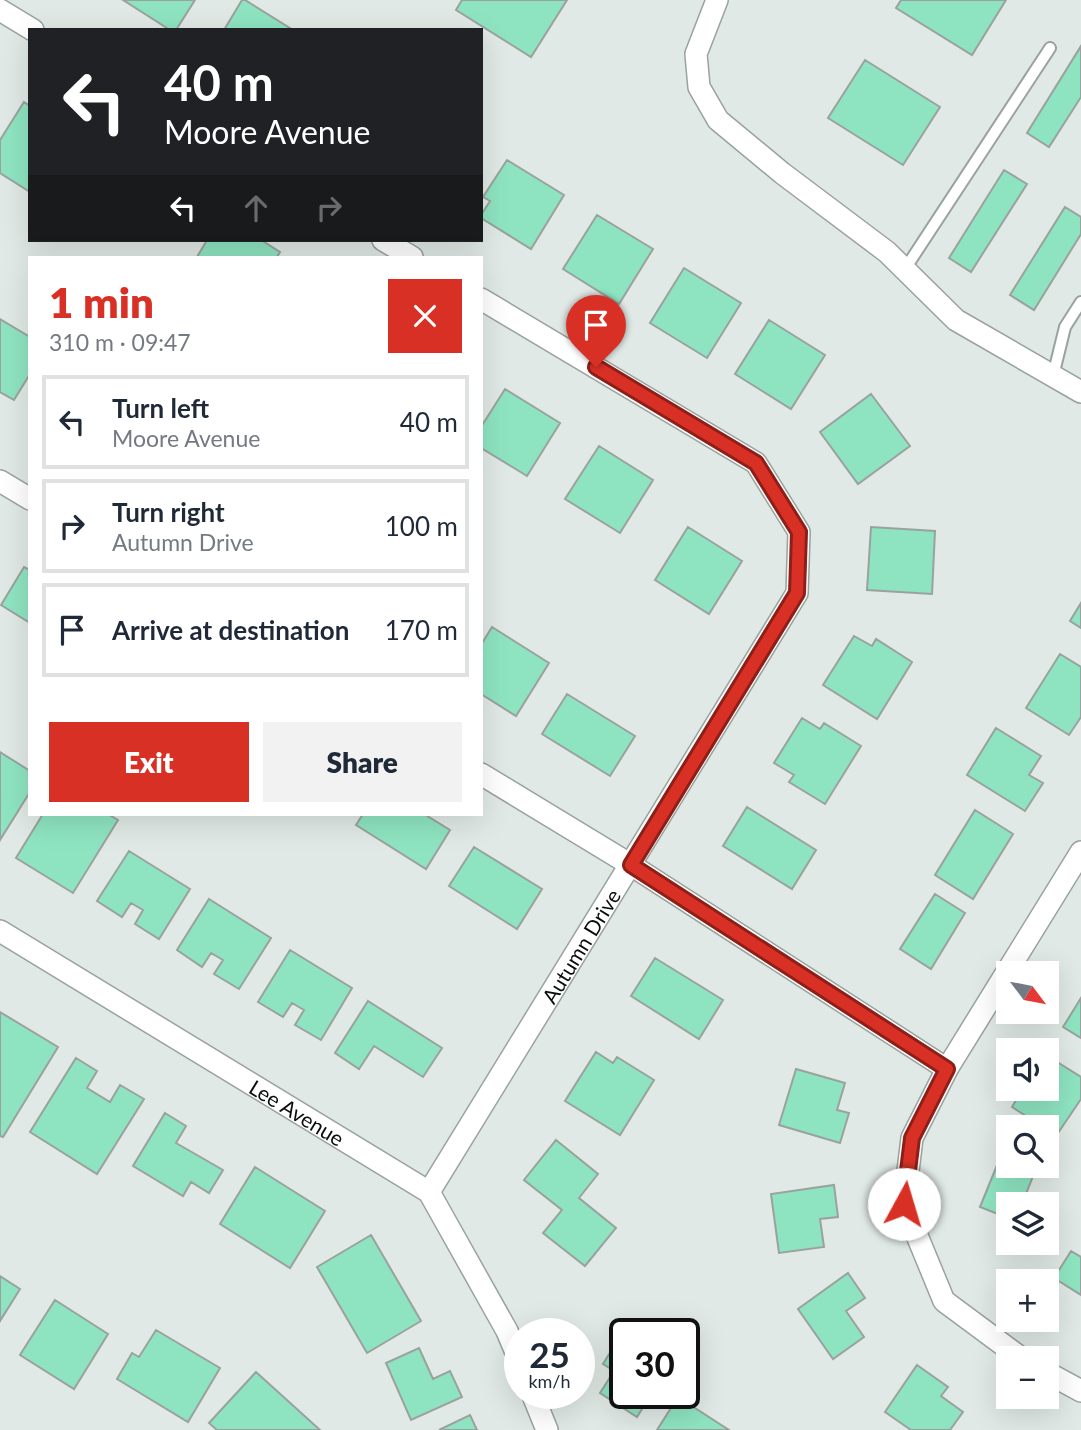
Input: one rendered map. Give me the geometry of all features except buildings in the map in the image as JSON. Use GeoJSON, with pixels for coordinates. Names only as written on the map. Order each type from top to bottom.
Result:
{"type":"FeatureCollection","features":[{"type":"Feature","properties":{"kind":"street"},"geometry":{"type":"LineString","coordinates":[[717,0],[696,54],[699,87],[718,120],[782,173],[887,252],[956,320],[1081,392]]}},
{"type":"Feature","properties":{"kind":"street"},"geometry":{"type":"LineString","coordinates":[[0,10],[30,28]]}},
{"type":"Feature","properties":{"kind":"street"},"geometry":{"type":"LineString","coordinates":[[386,242],[410,256]]}},
{"type":"Feature","properties":{"kind":"street","name":"Autumn Drive"},"geometry":{"type":"LineString","coordinates":[[429,1192],[797,593],[799,532],[756,463],[483,300]]}},
{"type":"Feature","properties":{"kind":"street"},"geometry":{"type":"LineString","coordinates":[[0,481],[28,498]]}},
{"type":"Feature","properties":{"kind":"street"},"geometry":{"type":"LineString","coordinates":[[483,775],[631,865],[947,1069]]}},
{"type":"Feature","properties":{"kind":"street"},"geometry":{"type":"LineString","coordinates":[[1005,1346],[944,1300],[904,1204],[912,1138],[947,1069],[1081,852]]}},
{"type":"Feature","properties":{"kind":"street","name":"Lee Avenue"},"geometry":{"type":"LineString","coordinates":[[0,931],[429,1192],[504,1326]]}},
{"type":"Feature","properties":{"kind":"street"},"geometry":{"type":"LineString","coordinates":[[1059,1379],[1081,1391]]}},
{"type":"Feature","properties":{"kind":"street"},"geometry":{"type":"LineString","coordinates":[[538,1409],[547,1430]]}},
{"type":"Feature","properties":{"kind":"lane"},"geometry":{"type":"LineString","coordinates":[[905,269],[1049,48]]}},
{"type":"Feature","properties":{"kind":"lane"},"geometry":{"type":"LineString","coordinates":[[1053,376],[1065,327],[1081,302]]}},
{"type":"Feature","properties":{"kind":"route"},"geometry":{"type":"LineString","coordinates":[[596,367],[756,463],[799,532],[797,593],[631,865],[947,1069],[912,1138],[904,1204]]}}]}
